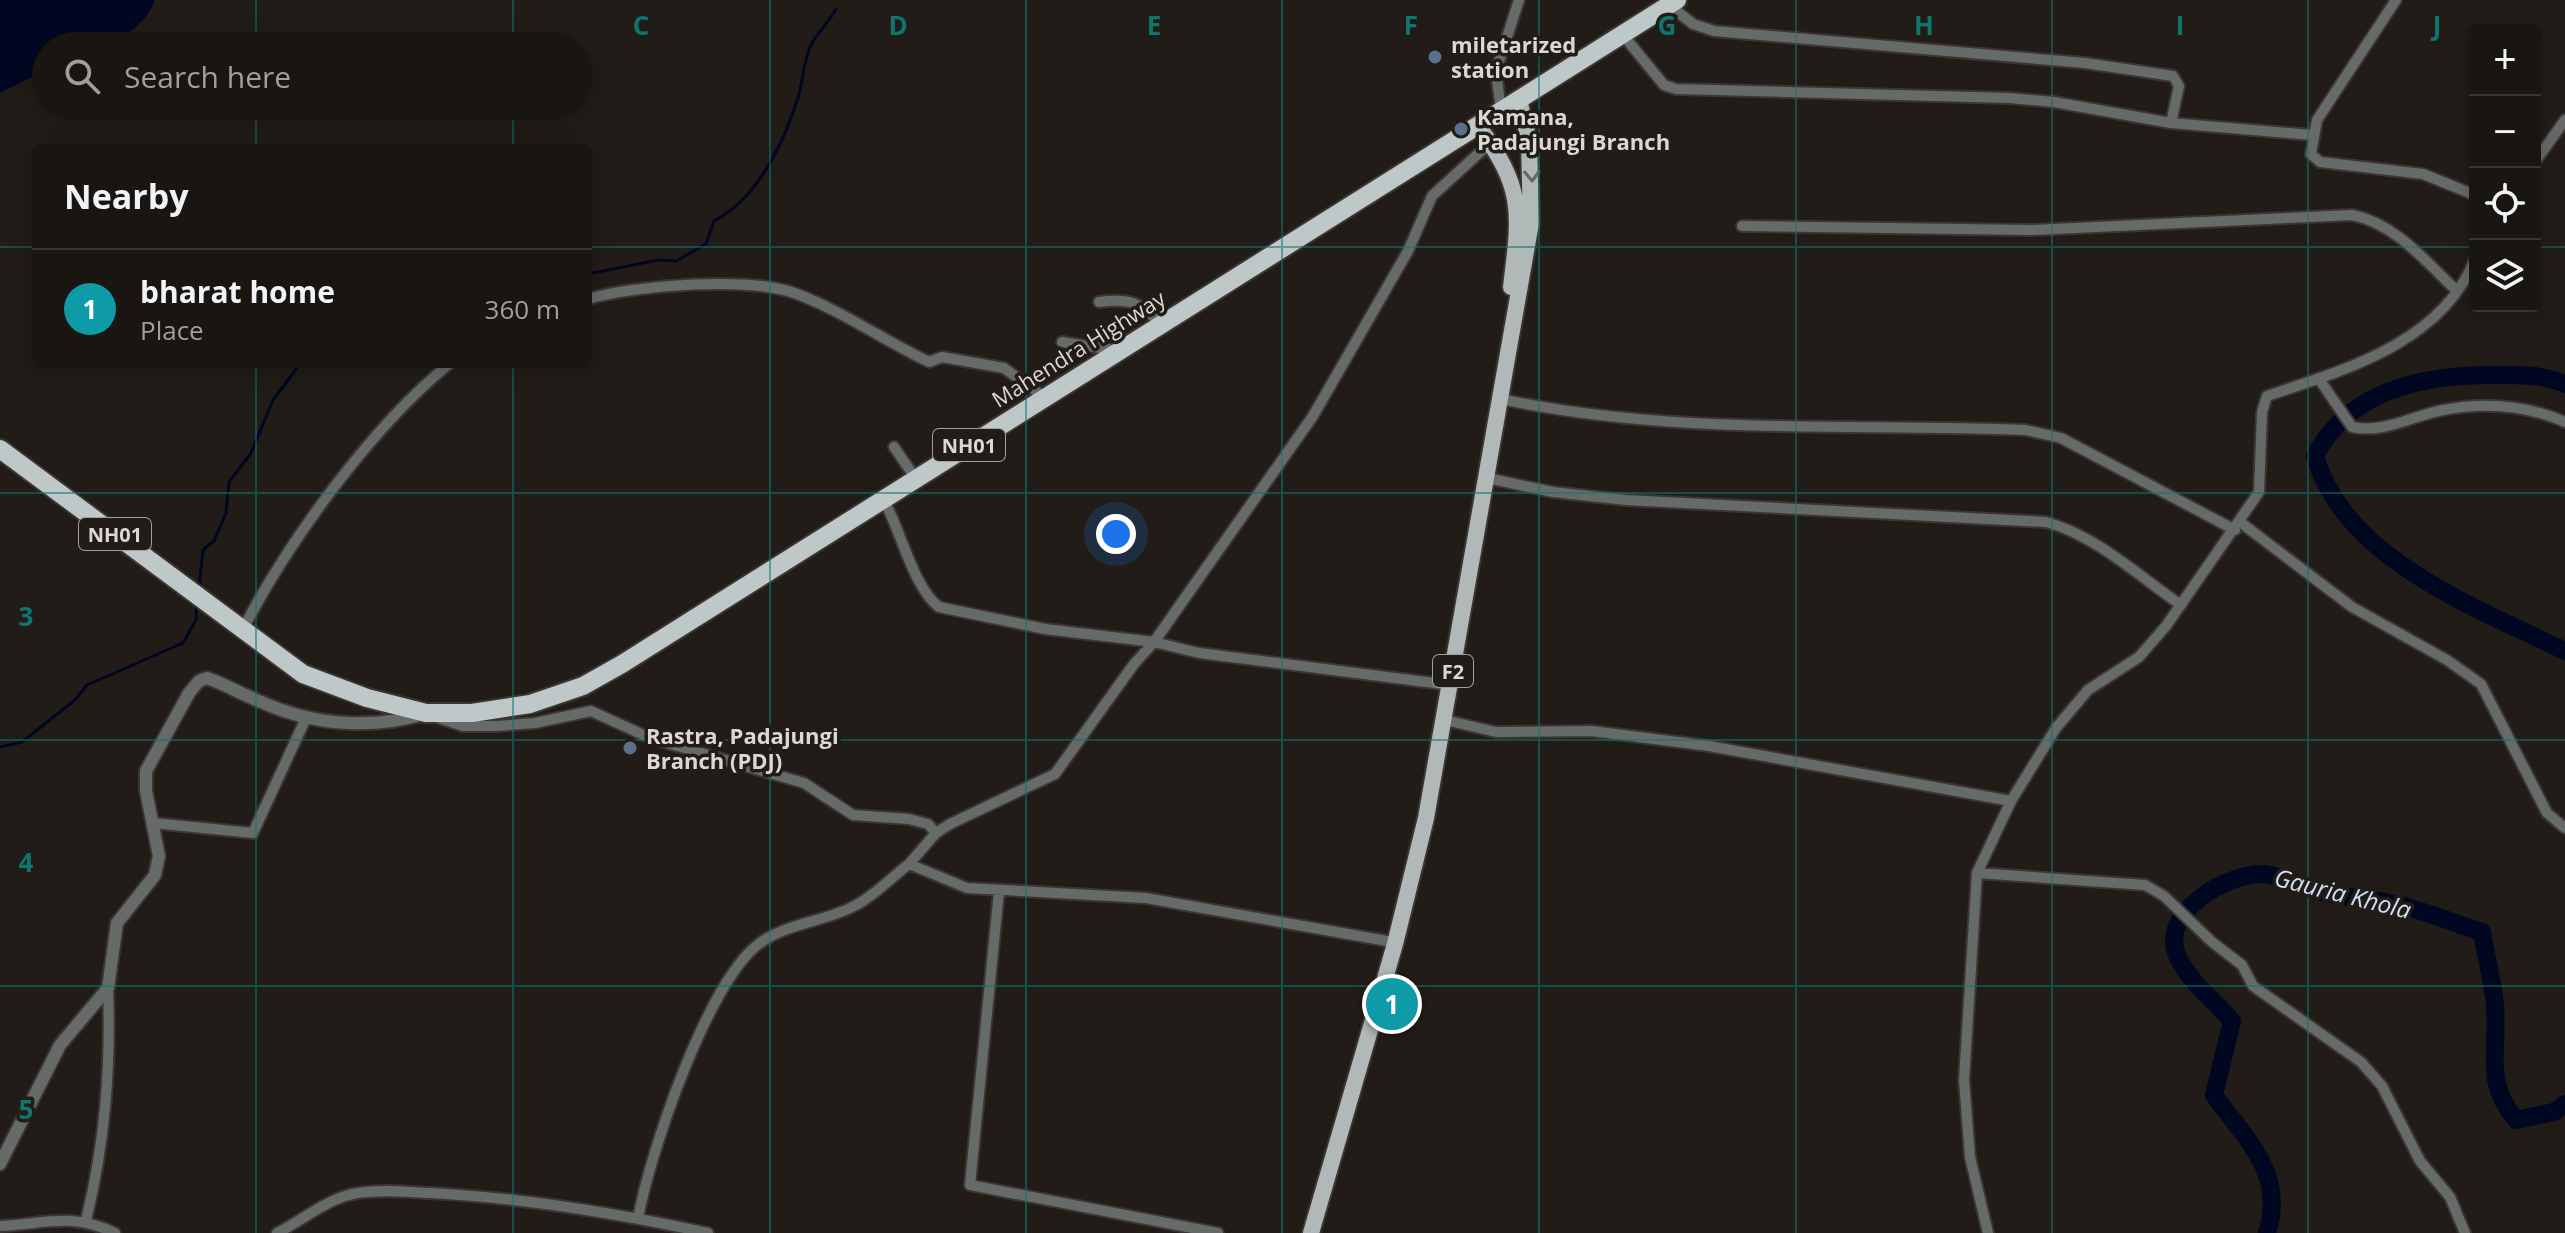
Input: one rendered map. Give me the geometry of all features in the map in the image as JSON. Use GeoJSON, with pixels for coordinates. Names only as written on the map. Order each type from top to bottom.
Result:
{"type":"FeatureCollection","features":[{"type":"Feature","properties":{"kind":"highway","name":"Mahendra Highway"},"geometry":{"type":"LineString","coordinates":[[236,624],[303,674],[367,698],[426,713],[472,713],[530,704],[583,686],[1623,35],[1670,2]]}},
{"type":"Feature","properties":{"kind":"highway","name":"NH01"},"geometry":{"type":"LineString","coordinates":[[0,449],[236,624]]}},
{"type":"Feature","properties":{"kind":"main road","name":"F2"},"geometry":{"type":"LineString","coordinates":[[1311,1233],[1395,944],[1426,818],[1445,720],[1531,223],[1530,151],[1519,100]]}},
{"type":"Feature","properties":{"kind":"main road","name":"F2"},"geometry":{"type":"LineString","coordinates":[[1302,1233],[1387,941],[1417,816],[1510,299],[1519,222],[1517,198],[1508,172],[1478,126]]}},
{"type":"Feature","properties":{"kind":"street"},"geometry":{"type":"LineString","coordinates":[[1501,111],[1496,71],[1519,0]]}},
{"type":"Feature","properties":{"kind":"street"},"geometry":{"type":"LineString","coordinates":[[2396,0],[2335,88],[2312,135],[2314,160],[2423,174],[2469,193]]}},
{"type":"Feature","properties":{"kind":"street"},"geometry":{"type":"LineString","coordinates":[[1670,2],[1693,24],[1714,31],[2085,63],[2173,76],[2179,86],[2171,123]]}},
{"type":"Feature","properties":{"kind":"street"},"geometry":{"type":"LineString","coordinates":[[1623,35],[1664,85],[1676,89],[2009,98],[2066,103],[2171,123],[2312,135]]}},
{"type":"Feature","properties":{"kind":"street"},"geometry":{"type":"LineString","coordinates":[[2541,154],[2564,121]]}},
{"type":"Feature","properties":{"kind":"street"},"geometry":{"type":"LineString","coordinates":[[638,1219],[661,1129],[687,1062],[736,970],[758,944],[788,929],[856,906],[909,864],[936,833],[1055,774],[1134,664],[1154,642],[1313,416],[1408,251],[1432,196],[1490,143]]}},
{"type":"Feature","properties":{"kind":"street"},"geometry":{"type":"LineString","coordinates":[[1742,226],[2032,230],[2352,215],[2373,219],[2391,232],[2457,291]]}},
{"type":"Feature","properties":{"kind":"street"},"geometry":{"type":"LineString","coordinates":[[1988,1233],[1970,1157],[1964,1080],[1977,873],[2011,801],[2056,728],[2088,690],[2139,657],[2238,526],[2259,492],[2262,412],[2267,396],[2347,371],[2424,327],[2457,291],[2469,270]]}},
{"type":"Feature","properties":{"kind":"street"},"geometry":{"type":"LineString","coordinates":[[592,298],[610,293],[688,285],[795,293],[929,362],[942,357],[1004,368],[1044,397]]}},
{"type":"Feature","properties":{"kind":"street"},"geometry":{"type":"LineString","coordinates":[[1099,302],[1132,303],[1147,308],[1161,325]]}},
{"type":"Feature","properties":{"kind":"street"},"geometry":{"type":"LineString","coordinates":[[1062,342],[1120,351]]}},
{"type":"Feature","properties":{"kind":"street"},"geometry":{"type":"LineString","coordinates":[[236,624],[352,465],[395,415],[445,368]]}},
{"type":"Feature","properties":{"kind":"street"},"geometry":{"type":"LineString","coordinates":[[2319,379],[2335,407],[2352,427],[2366,430],[2442,410],[2494,404],[2544,413],[2565,422]]}},
{"type":"Feature","properties":{"kind":"street"},"geometry":{"type":"LineString","coordinates":[[1501,399],[1559,411],[1674,422],[1787,427],[2026,430],[2061,438],[2238,526],[2352,607],[2447,660],[2481,684],[2547,813],[2565,828]]}},
{"type":"Feature","properties":{"kind":"street"},"geometry":{"type":"LineString","coordinates":[[894,447],[916,479]]}},
{"type":"Feature","properties":{"kind":"street"},"geometry":{"type":"LineString","coordinates":[[1487,478],[1553,492],[1626,500],[2046,522],[2064,527],[2084,539],[2181,605]]}},
{"type":"Feature","properties":{"kind":"street"},"geometry":{"type":"LineString","coordinates":[[883,499],[912,563],[939,607],[1045,629],[1154,642],[1199,653],[1442,684]]}},
{"type":"Feature","properties":{"kind":"street"},"geometry":{"type":"LineString","coordinates":[[86,1221],[102,1152],[110,1056],[108,988],[117,923],[155,875],[159,856],[146,771],[174,716],[199,681],[215,680],[261,703],[306,718],[363,724],[397,722],[426,713],[463,726],[496,726],[535,723],[591,711],[650,738],[804,783],[853,815],[909,819],[928,824],[936,833]]}},
{"type":"Feature","properties":{"kind":"street"},"geometry":{"type":"LineString","coordinates":[[153,823],[253,833],[306,718]]}},
{"type":"Feature","properties":{"kind":"street"},"geometry":{"type":"LineString","coordinates":[[1445,720],[1496,732],[1592,731],[1709,746],[2011,801]]}},
{"type":"Feature","properties":{"kind":"street"},"geometry":{"type":"LineString","coordinates":[[909,864],[967,888],[1146,898],[1387,941]]}},
{"type":"Feature","properties":{"kind":"street"},"geometry":{"type":"LineString","coordinates":[[1977,873],[2145,885],[2178,909],[2242,965],[2253,986],[2361,1062],[2382,1086],[2420,1161],[2450,1197],[2465,1233]]}},
{"type":"Feature","properties":{"kind":"street"},"geometry":{"type":"LineString","coordinates":[[999,891],[970,1185],[1218,1233]]}},
{"type":"Feature","properties":{"kind":"street"},"geometry":{"type":"LineString","coordinates":[[0,1164],[60,1045],[108,988]]}},
{"type":"Feature","properties":{"kind":"street"},"geometry":{"type":"LineString","coordinates":[[277,1233],[337,1199],[358,1193],[393,1190],[476,1194],[638,1219],[655,1227],[708,1233]]}},
{"type":"Feature","properties":{"kind":"street"},"geometry":{"type":"LineString","coordinates":[[0,1226],[58,1219],[86,1221],[115,1233]]}},
{"type":"Feature","properties":{"kind":"water"},"geometry":{"type":"Polygon","coordinates":[[[0,0],[155,0],[147,15],[128,32],[32,32],[32,77],[0,93],[0,0]]]}},
{"type":"Feature","properties":{"kind":"waterway"},"geometry":{"type":"LineString","coordinates":[[592,273],[658,260],[676,261],[706,244],[714,221],[744,198],[778,149],[799,94],[811,45],[836,9]]}},
{"type":"Feature","properties":{"kind":"waterway"},"geometry":{"type":"LineString","coordinates":[[199,587],[203,550],[214,541],[226,513],[229,482],[251,453],[273,400],[297,368]]}},
{"type":"Feature","properties":{"kind":"waterway","name":"Gauria Khola"},"geometry":{"type":"LineString","coordinates":[[2565,384],[2536,376],[2505,375],[2460,376],[2410,384],[2387,392],[2346,416],[2329,434],[2315,456],[2330,492],[2354,524],[2384,552],[2455,598],[2565,651]]}},
{"type":"Feature","properties":{"kind":"waterway"},"geometry":{"type":"LineString","coordinates":[[0,747],[22,742],[75,700],[87,685],[183,643],[196,620],[197,602]]}},
{"type":"Feature","properties":{"kind":"waterway","name":"Gauria Khola"},"geometry":{"type":"LineString","coordinates":[[2267,1233],[2271,1212],[2267,1175],[2260,1158],[2214,1095],[2232,1021],[2187,973],[2177,955],[2174,939],[2178,924],[2187,910],[2200,898],[2232,880],[2249,875],[2270,875],[2321,892],[2405,907],[2482,932],[2495,1006],[2495,1066],[2499,1092],[2516,1120],[2554,1112],[2565,1104]]}},
{"type":"Feature","properties":{"kind":"place","name":"miletarized station"},"geometry":{"type":"Point","coordinates":[1435,57]}},
{"type":"Feature","properties":{"kind":"place","name":"Kamana, Padajungi Branch"},"geometry":{"type":"Point","coordinates":[1461,129]}},
{"type":"Feature","properties":{"kind":"place","name":"Rastra, Padajungi Branch (PDJ)"},"geometry":{"type":"Point","coordinates":[630,748]}},
{"type":"Feature","properties":{"kind":"place","name":"bharat home"},"geometry":{"type":"Point","coordinates":[1392,1004]}}]}
